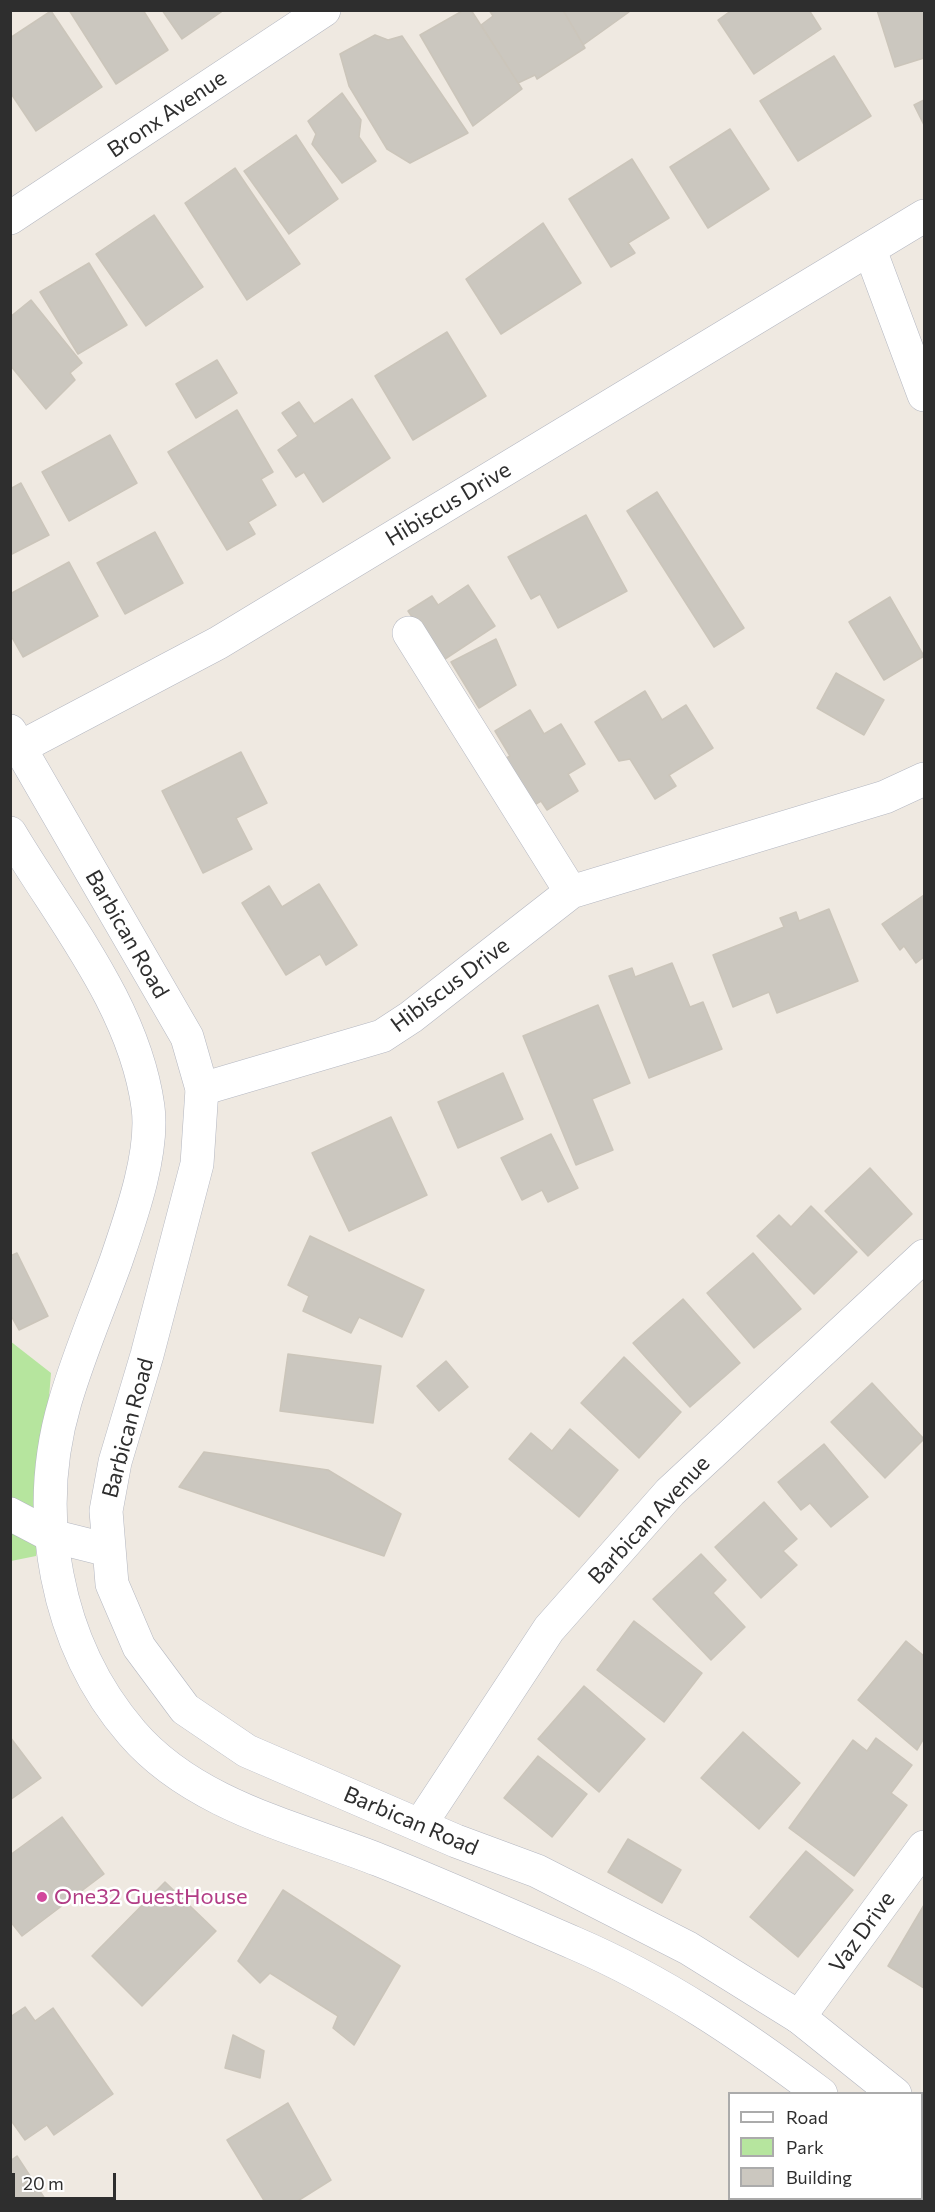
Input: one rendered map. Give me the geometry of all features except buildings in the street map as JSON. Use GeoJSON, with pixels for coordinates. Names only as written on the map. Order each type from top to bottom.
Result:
{"type":"FeatureCollection","features":[{"type":"Feature","properties":{"kind":"street","name":"Bronx Avenue"},"geometry":{"type":"LineString","coordinates":[[10,218],[324,10]]}},
{"type":"Feature","properties":{"kind":"street","name":"Hibiscus Drive"},"geometry":{"type":"LineString","coordinates":[[15,739],[218,643],[924,216]]}},
{"type":"Feature","properties":{"kind":"street"},"geometry":{"type":"LineString","coordinates":[[870,250],[924,395]]}},
{"type":"Feature","properties":{"kind":"street"},"geometry":{"type":"LineString","coordinates":[[409,633],[572,892]]}},
{"type":"Feature","properties":{"kind":"street","name":"Barbican Road"},"geometry":{"type":"LineString","coordinates":[[15,739],[187,1037],[202,1089],[197,1164],[147,1355],[115,1462],[106,1511],[112,1584],[139,1647],[185,1709],[248,1751],[420,1825],[537,1871],[688,1948],[799,2017],[893,2092]]}},
{"type":"Feature","properties":{"kind":"street","name":"Hibiscus Drive"},"geometry":{"type":"LineString","coordinates":[[202,1089],[382,1036],[411,1017],[572,892],[885,798],[924,779]]}},
{"type":"Feature","properties":{"kind":"street","name":"Barbican Road"},"geometry":{"type":"LineString","coordinates":[[10,833],[108,991],[137,1063],[148,1110],[146,1154],[128,1225],[64,1404],[52,1475],[52,1536],[57,1584],[68,1622],[91,1674],[132,1734],[175,1771],[233,1806],[379,1860],[579,1945],[664,1986],[774,2058],[818,2092]]}},
{"type":"Feature","properties":{"kind":"street","name":"Barbican Avenue"},"geometry":{"type":"LineString","coordinates":[[420,1825],[549,1629],[670,1492],[924,1256]]}},
{"type":"Feature","properties":{"kind":"street"},"geometry":{"type":"LineString","coordinates":[[10,1514],[52,1536],[108,1550]]}},
{"type":"Feature","properties":{"kind":"street","name":"Vaz Drive"},"geometry":{"type":"LineString","coordinates":[[799,2017],[924,1847]]}},
{"type":"Feature","properties":{"kind":"green space"},"geometry":{"type":"Polygon","coordinates":[[[10,1341],[51,1373],[36,1556],[11,1561],[10,1341]]]}},
{"type":"Feature","properties":{"kind":"place","name":"One32 GuestHouse"},"geometry":{"type":"Point","coordinates":[42,1897]}}]}
